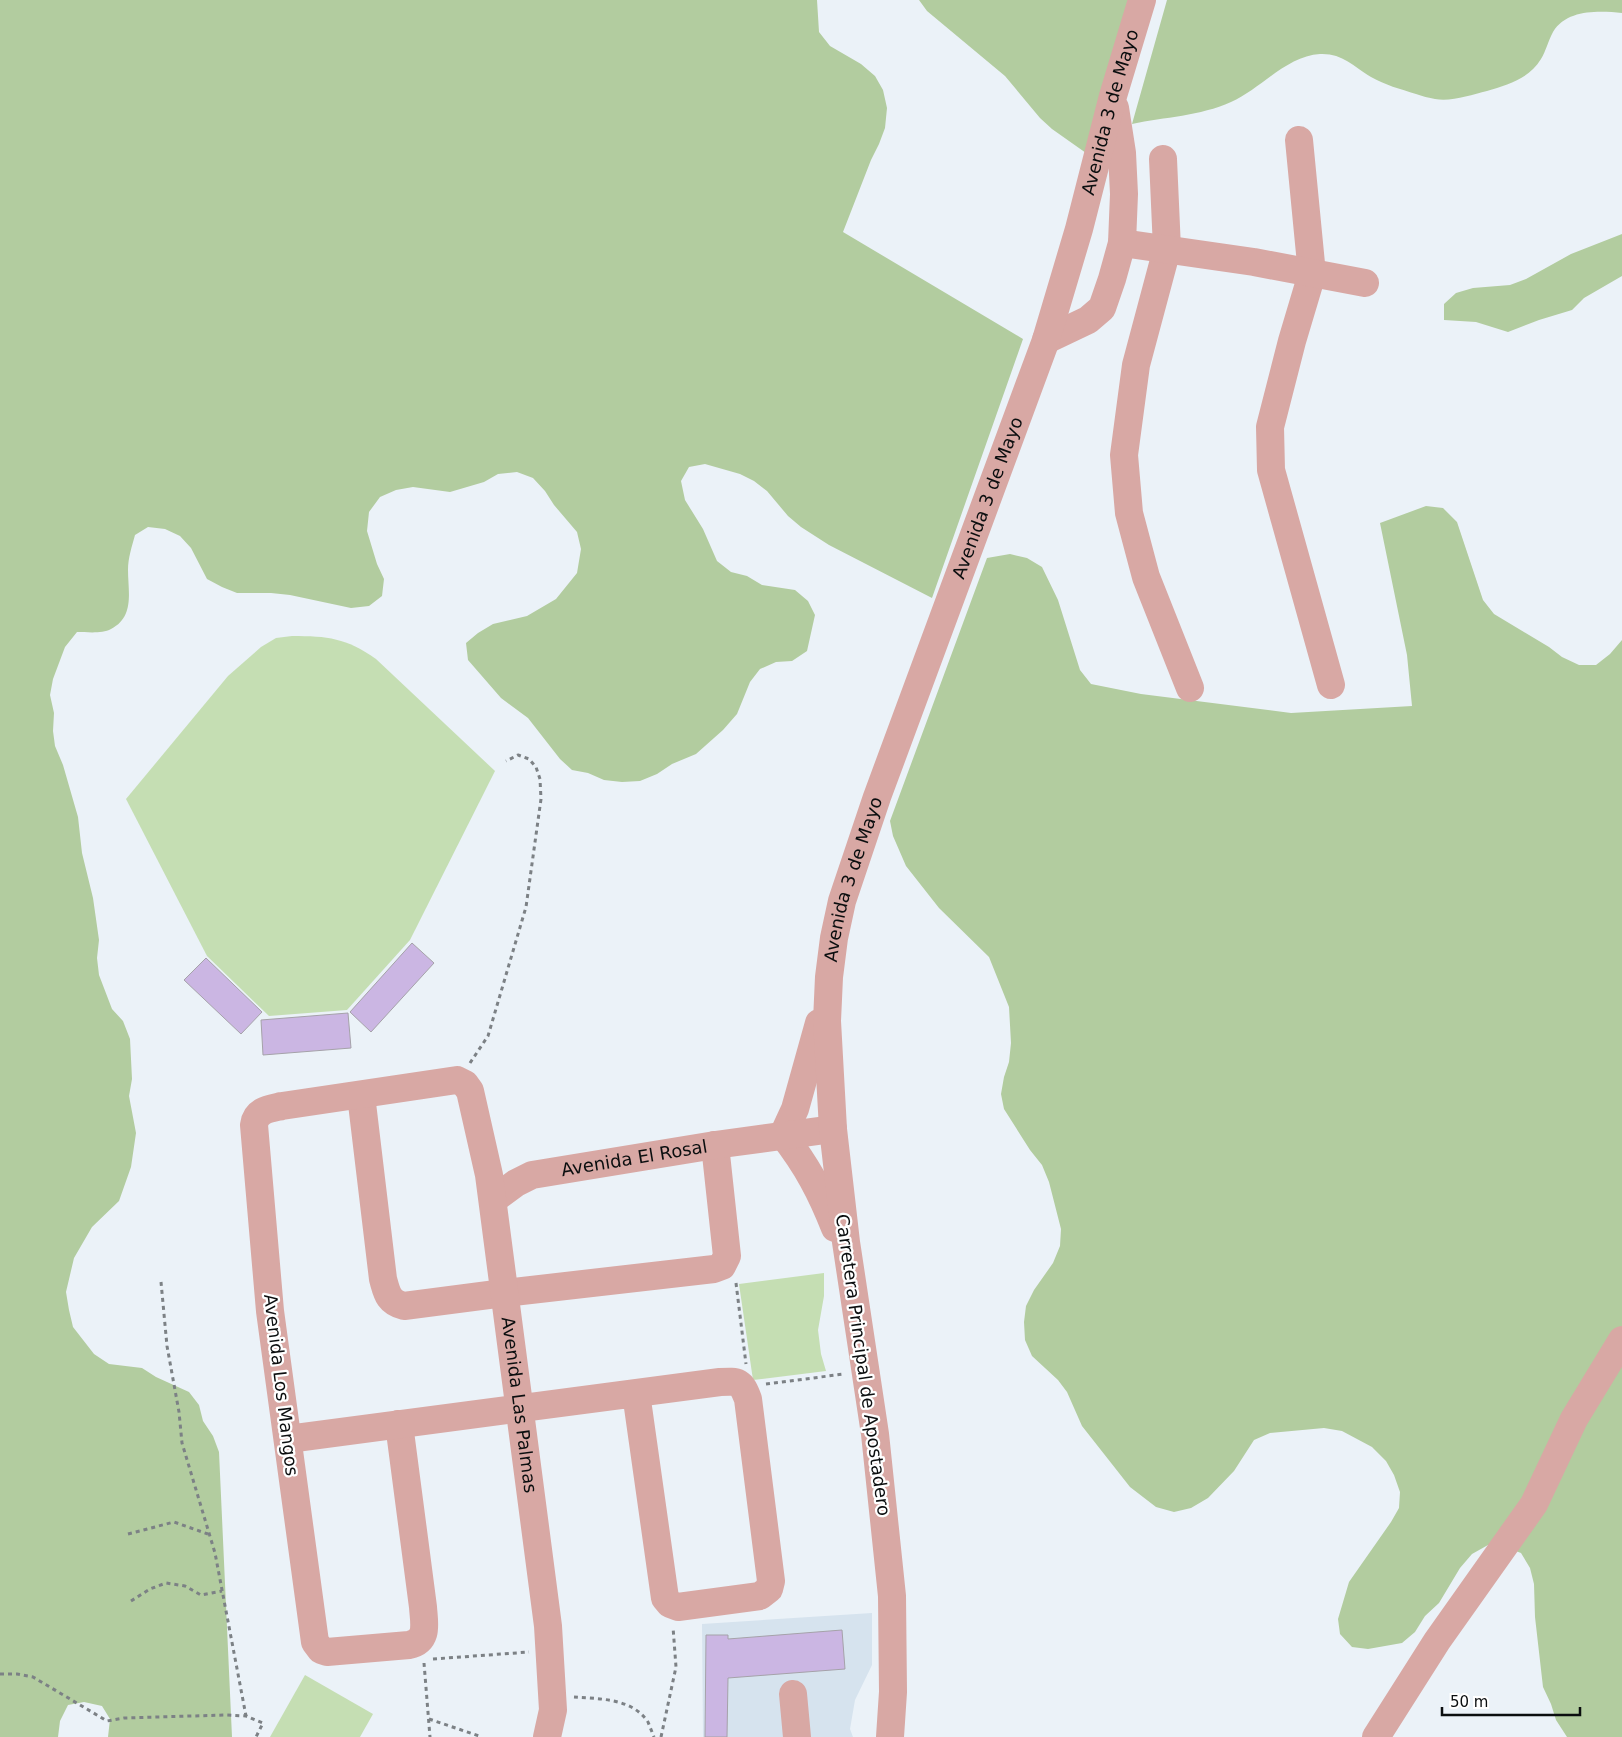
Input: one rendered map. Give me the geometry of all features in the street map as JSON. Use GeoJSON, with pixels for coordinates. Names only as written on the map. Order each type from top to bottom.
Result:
{"type":"FeatureCollection","features":[{"type":"Feature","properties":{"kind":"street","name":"Avenida 3 de Mayo"},"geometry":{"type":"LineString","coordinates":[[828,993],[834,938],[842,902],[876,797],[1046,340],[1079,229],[1114,96],[1142,0]]}},
{"type":"Feature","properties":{"kind":"street"},"geometry":{"type":"LineString","coordinates":[[1046,340],[1088,320],[1102,308],[1122,244],[1124,194],[1122,153],[1114,96]]}},
{"type":"Feature","properties":{"kind":"street"},"geometry":{"type":"LineString","coordinates":[[1300,140],[1312,274],[1292,341],[1270,427],[1271,470],[1331,685]]}},
{"type":"Feature","properties":{"kind":"street"},"geometry":{"type":"LineString","coordinates":[[1163,159],[1167,249],[1136,365],[1124,455],[1129,513],[1146,577],[1190,688]]}},
{"type":"Feature","properties":{"kind":"street"},"geometry":{"type":"LineString","coordinates":[[1122,244],[1254,262],[1365,283]]}},
{"type":"Feature","properties":{"kind":"street"},"geometry":{"type":"LineString","coordinates":[[828,993],[795,1109],[783,1136],[802,1160],[817,1186],[849,1266]]}},
{"type":"Feature","properties":{"kind":"street","name":"Carretera Principal de Apostadero"},"geometry":{"type":"LineString","coordinates":[[828,993],[826,1021],[833,1129],[849,1266],[875,1434],[892,1596],[893,1692],[890,1737]]}},
{"type":"Feature","properties":{"kind":"street"},"geometry":{"type":"LineString","coordinates":[[458,1080],[361,1095],[383,1279],[387,1294],[395,1304],[404,1306],[714,1270],[722,1266],[727,1256],[714,1145]]}},
{"type":"Feature","properties":{"kind":"street","name":"Avenida Las Palmas"},"geometry":{"type":"LineString","coordinates":[[458,1080],[465,1084],[470,1091],[490,1175],[548,1626],[553,1710],[547,1737]]}},
{"type":"Feature","properties":{"kind":"street","name":"Avenida Los Mangos"},"geometry":{"type":"LineString","coordinates":[[361,1095],[275,1107],[259,1113],[255,1118],[254,1125],[270,1311],[315,1642],[321,1650],[327,1652],[409,1646],[417,1644],[422,1638],[424,1630],[423,1607],[399,1424]]}},
{"type":"Feature","properties":{"kind":"street","name":"Avenida El Rosal"},"geometry":{"type":"LineString","coordinates":[[492,1200],[516,1183],[532,1175],[714,1145],[833,1129]]}},
{"type":"Feature","properties":{"kind":"street"},"geometry":{"type":"LineString","coordinates":[[1376,1737],[1438,1641],[1534,1504],[1574,1419],[1622,1340]]}},
{"type":"Feature","properties":{"kind":"street"},"geometry":{"type":"LineString","coordinates":[[288,1439],[519,1408],[720,1382],[735,1382],[744,1386],[750,1408],[771,1581],[769,1589],[760,1596],[678,1607],[670,1604],[665,1598],[636,1393]]}},
{"type":"Feature","properties":{"kind":"street"},"geometry":{"type":"LineString","coordinates":[[793,1694],[796,1737]]}},
{"type":"Feature","properties":{"kind":"path"},"geometry":{"type":"LineString","coordinates":[[458,1080],[488,1036],[526,907],[541,799],[540,779],[536,767],[529,759],[518,755],[506,761]]}},
{"type":"Feature","properties":{"kind":"path"},"geometry":{"type":"LineString","coordinates":[[722,1266],[735,1276],[747,1374],[744,1386],[865,1371]]}},
{"type":"Feature","properties":{"kind":"path"},"geometry":{"type":"LineString","coordinates":[[161,1282],[167,1346],[179,1412],[182,1442],[215,1553],[246,1716]]}},
{"type":"Feature","properties":{"kind":"path"},"geometry":{"type":"LineString","coordinates":[[128,1534],[174,1522],[209,1534]]}},
{"type":"Feature","properties":{"kind":"path"},"geometry":{"type":"LineString","coordinates":[[131,1601],[166,1583],[185,1586],[201,1595],[222,1591]]}},
{"type":"Feature","properties":{"kind":"path"},"geometry":{"type":"LineString","coordinates":[[661,1737],[676,1667],[670,1604]]}},
{"type":"Feature","properties":{"kind":"path"},"geometry":{"type":"LineString","coordinates":[[430,1737],[424,1660],[549,1650]]}},
{"type":"Feature","properties":{"kind":"path"},"geometry":{"type":"LineString","coordinates":[[0,1674],[17,1674],[33,1677],[107,1721],[124,1718],[246,1716],[263,1723],[256,1737]]}},
{"type":"Feature","properties":{"kind":"path"},"geometry":{"type":"LineString","coordinates":[[552,1696],[613,1700],[635,1708],[647,1722],[654,1737]]}},
{"type":"Feature","properties":{"kind":"path"},"geometry":{"type":"LineString","coordinates":[[429,1719],[482,1737]]}},
{"type":"Feature","properties":{"kind":"shaded area"},"geometry":{"type":"Polygon","coordinates":[[[872,1613],[872,1665],[855,1700],[850,1729],[853,1737],[703,1737],[702,1624],[872,1613]]]}},
{"type":"Feature","properties":{"kind":"green space"},"geometry":{"type":"Polygon","coordinates":[[[0,0],[817,0],[819,32],[830,46],[861,64],[875,76],[883,90],[887,108],[885,128],[843,232],[1023,339],[932,598],[829,545],[801,527],[788,516],[767,491],[754,481],[740,474],[705,464],[689,467],[681,481],[685,500],[703,529],[717,561],[731,572],[747,576],[762,585],[795,590],[808,601],[815,615],[807,651],[792,661],[776,662],[760,669],[750,682],[737,714],[723,730],[696,754],[640,781],[604,780],[588,773],[572,770],[560,759],[528,718],[501,698],[468,660],[466,643],[478,633],[493,624],[527,616],[556,599],[577,573],[581,549],[577,532],[533,478],[517,472],[498,474],[484,482],[450,492],[413,487],[396,490],[380,497],[369,512],[367,531],[377,564],[384,579],[382,596],[369,606],[351,608],[290,595],[237,593],[207,579],[191,548],[180,536],[165,529],[148,527],[135,535],[131,548],[128,566],[129,595],[124,618],[119,624],[107,631],[77,632],[65,647],[53,679],[50,695],[54,713],[53,731],[55,746],[63,765],[78,817],[82,853],[93,898],[99,940],[97,958],[99,975],[112,1009],[123,1021],[130,1039],[132,1079],[129,1096],[136,1133],[131,1167],[119,1201],[92,1227],[74,1258],[66,1292],[73,1327],[94,1354],[109,1364],[142,1368],[156,1377],[189,1392],[199,1405],[203,1421],[213,1436],[219,1452],[232,1737],[108,1737],[110,1719],[102,1706],[84,1702],[68,1705],[60,1721],[58,1737],[0,1737],[0,0]]]}},
{"type":"Feature","properties":{"kind":"green space"},"geometry":{"type":"Polygon","coordinates":[[[919,0],[1131,0],[1086,153],[1052,129],[1040,118],[1005,76],[927,11],[919,0]]]}},
{"type":"Feature","properties":{"kind":"green space"},"geometry":{"type":"Polygon","coordinates":[[[1167,0],[1622,0],[1622,13],[1584,13],[1566,19],[1553,32],[1541,59],[1530,72],[1510,84],[1461,98],[1448,100],[1433,99],[1393,87],[1376,80],[1341,58],[1320,54],[1296,61],[1242,96],[1219,107],[1132,124],[1167,0]]]}},
{"type":"Feature","properties":{"kind":"green space"},"geometry":{"type":"Polygon","coordinates":[[[1622,234],[1622,276],[1584,298],[1572,310],[1508,332],[1476,322],[1444,320],[1444,304],[1456,293],[1473,288],[1510,285],[1526,279],[1571,254],[1622,234]]]}},
{"type":"Feature","properties":{"kind":"green space"},"geometry":{"type":"Polygon","coordinates":[[[1426,506],[1443,508],[1457,522],[1483,600],[1494,614],[1549,647],[1562,657],[1579,665],[1596,665],[1610,654],[1622,640],[1622,1737],[1567,1737],[1556,1720],[1543,1687],[1535,1617],[1534,1584],[1530,1568],[1521,1553],[1505,1547],[1488,1545],[1472,1554],[1460,1568],[1439,1603],[1425,1616],[1415,1632],[1402,1643],[1368,1649],[1352,1647],[1340,1634],[1338,1619],[1349,1582],[1399,1508],[1400,1492],[1394,1475],[1386,1461],[1372,1447],[1342,1431],[1324,1428],[1270,1433],[1254,1440],[1234,1471],[1208,1498],[1191,1508],[1174,1512],[1156,1507],[1130,1487],[1082,1426],[1067,1392],[1058,1380],[1032,1356],[1025,1340],[1024,1322],[1026,1306],[1034,1290],[1053,1263],[1060,1246],[1061,1229],[1049,1182],[1042,1165],[1030,1150],[1004,1109],[1001,1094],[1009,1062],[1011,1043],[1009,1007],[989,957],[939,908],[906,866],[893,836],[890,821],[987,558],[1010,554],[1027,558],[1042,567],[1058,600],[1080,670],[1091,684],[1141,694],[1291,713],[1412,706],[1407,655],[1380,523],[1426,506]]]}},
{"type":"Feature","properties":{"kind":"green space"},"geometry":{"type":"Polygon","coordinates":[[[292,636],[326,638],[346,642],[376,659],[495,771],[410,940],[347,1010],[269,1016],[207,956],[126,799],[228,676],[261,647],[276,638],[292,636]]]}},
{"type":"Feature","properties":{"kind":"green space"},"geometry":{"type":"Polygon","coordinates":[[[824,1273],[824,1296],[818,1330],[821,1354],[826,1371],[753,1380],[739,1284],[824,1273]]]}},
{"type":"Feature","properties":{"kind":"green space"},"geometry":{"type":"Polygon","coordinates":[[[305,1675],[373,1714],[360,1737],[270,1737],[305,1675]]]}},
{"type":"Feature","properties":{"kind":"building"},"geometry":{"type":"Polygon","coordinates":[[[412,943],[434,963],[371,1032],[350,1012],[412,943]]]}},
{"type":"Feature","properties":{"kind":"building"},"geometry":{"type":"Polygon","coordinates":[[[206,958],[262,1012],[241,1034],[184,980],[206,958]]]}},
{"type":"Feature","properties":{"kind":"building"},"geometry":{"type":"Polygon","coordinates":[[[348,1013],[351,1048],[263,1055],[261,1020],[348,1013]]]}},
{"type":"Feature","properties":{"kind":"building"},"geometry":{"type":"Polygon","coordinates":[[[842,1630],[845,1669],[728,1678],[727,1737],[705,1737],[706,1635],[728,1635],[728,1639],[842,1630]]]}}]}
